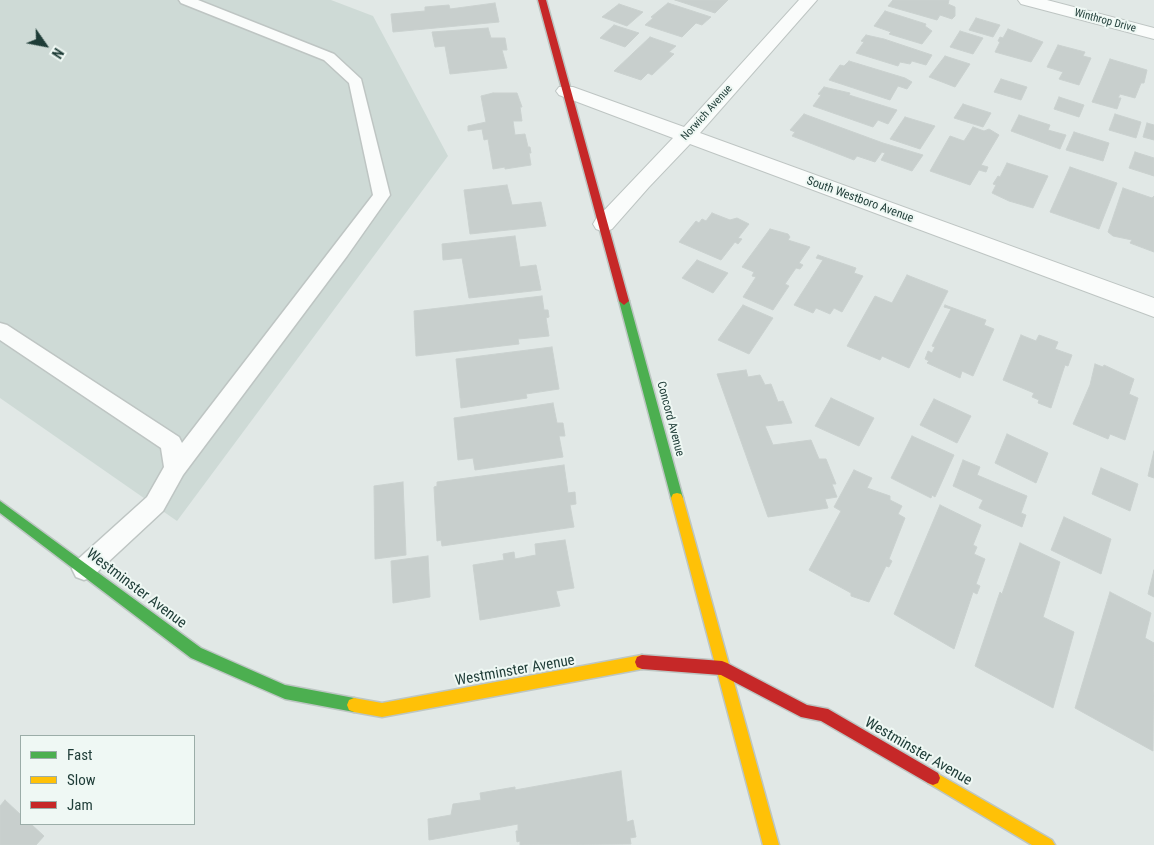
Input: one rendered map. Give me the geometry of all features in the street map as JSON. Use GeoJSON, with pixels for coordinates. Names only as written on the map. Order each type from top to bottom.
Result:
{"type":"FeatureCollection","features":[{"type":"Feature","properties":{"kind":"street","name":"Concord Avenue"},"geometry":{"type":"LineString","coordinates":[[542,0],[771,845]]}},
{"type":"Feature","properties":{"kind":"street","name":"Norwich Avenue"},"geometry":{"type":"LineString","coordinates":[[604,224],[641,182],[688,136],[808,0]]}},
{"type":"Feature","properties":{"kind":"street","name":"Winthrop Drive"},"geometry":{"type":"LineString","coordinates":[[1027,0],[1154,34]]}},
{"type":"Feature","properties":{"kind":"street","name":"South Westboro Avenue"},"geometry":{"type":"LineString","coordinates":[[566,91],[1154,308]]}},
{"type":"Feature","properties":{"kind":"street","name":"Westminster Avenue"},"geometry":{"type":"LineString","coordinates":[[0,506],[196,653],[285,692],[382,710],[562,678],[637,662],[722,668],[806,712],[823,714],[1047,845]]}},
{"type":"Feature","properties":{"kind":"lane"},"geometry":{"type":"LineString","coordinates":[[84,569],[155,504],[175,468],[341,252],[382,195],[356,82],[329,57],[186,0]]}},
{"type":"Feature","properties":{"kind":"lane"},"geometry":{"type":"LineString","coordinates":[[0,330],[171,443],[175,468]]}},
{"type":"Feature","properties":{"kind":"shaded area"},"geometry":{"type":"Polygon","coordinates":[[[0,0],[331,0],[373,16],[448,156],[177,521],[0,398],[0,0]]]}},
{"type":"Feature","properties":{"kind":"building"},"geometry":{"type":"Polygon","coordinates":[[[675,0],[728,0],[715,13],[675,0]]]}},
{"type":"Feature","properties":{"kind":"building"},"geometry":{"type":"Polygon","coordinates":[[[893,0],[949,0],[948,4],[955,7],[955,16],[952,19],[940,15],[937,20],[888,6],[893,0]]]}},
{"type":"Feature","properties":{"kind":"building"},"geometry":{"type":"Polygon","coordinates":[[[495,3],[499,22],[393,32],[391,14],[425,11],[425,7],[449,5],[450,9],[495,3]]]}},
{"type":"Feature","properties":{"kind":"building"},"geometry":{"type":"Polygon","coordinates":[[[668,3],[711,17],[702,25],[696,23],[682,37],[645,25],[653,18],[651,17],[668,3]]]}},
{"type":"Feature","properties":{"kind":"building"},"geometry":{"type":"Polygon","coordinates":[[[619,4],[643,12],[627,26],[602,17],[619,4]]]}},
{"type":"Feature","properties":{"kind":"building"},"geometry":{"type":"Polygon","coordinates":[[[885,11],[926,24],[925,26],[932,31],[922,44],[889,34],[891,32],[874,26],[885,11]]]}},
{"type":"Feature","properties":{"kind":"building"},"geometry":{"type":"Polygon","coordinates":[[[976,18],[1000,25],[993,37],[969,30],[976,18]]]}},
{"type":"Feature","properties":{"kind":"building"},"geometry":{"type":"Polygon","coordinates":[[[614,25],[639,33],[625,47],[600,38],[614,25]]]}},
{"type":"Feature","properties":{"kind":"building"},"geometry":{"type":"Polygon","coordinates":[[[488,28],[491,38],[505,38],[507,50],[502,50],[507,68],[450,74],[445,46],[435,47],[432,32],[488,28]]]}},
{"type":"Feature","properties":{"kind":"building"},"geometry":{"type":"Polygon","coordinates":[[[1008,29],[1043,42],[1031,62],[995,52],[1000,42],[998,41],[1000,37],[1003,38],[1008,29]]]}},
{"type":"Feature","properties":{"kind":"building"},"geometry":{"type":"Polygon","coordinates":[[[960,31],[983,38],[973,54],[950,47],[960,31]]]}},
{"type":"Feature","properties":{"kind":"building"},"geometry":{"type":"Polygon","coordinates":[[[866,35],[932,55],[926,65],[912,61],[910,64],[900,62],[898,66],[856,53],[864,42],[861,41],[866,35]]]}},
{"type":"Feature","properties":{"kind":"building"},"geometry":{"type":"Polygon","coordinates":[[[650,37],[676,46],[669,52],[674,54],[652,75],[648,73],[641,80],[614,71],[650,37]]]}},
{"type":"Feature","properties":{"kind":"building"},"geometry":{"type":"Polygon","coordinates":[[[1058,45],[1085,52],[1083,56],[1091,58],[1079,85],[1059,79],[1063,72],[1047,67],[1058,45]]]}},
{"type":"Feature","properties":{"kind":"building"},"geometry":{"type":"Polygon","coordinates":[[[945,56],[970,64],[955,87],[929,77],[945,56]]]}},
{"type":"Feature","properties":{"kind":"building"},"geometry":{"type":"Polygon","coordinates":[[[1110,59],[1147,70],[1144,83],[1141,83],[1135,98],[1120,94],[1118,98],[1121,98],[1117,109],[1092,102],[1110,59]]]}},
{"type":"Feature","properties":{"kind":"building"},"geometry":{"type":"Polygon","coordinates":[[[849,61],[905,78],[912,82],[907,89],[898,86],[890,100],[829,80],[840,65],[844,66],[849,61]]]}},
{"type":"Feature","properties":{"kind":"building"},"geometry":{"type":"Polygon","coordinates":[[[1001,79],[1027,87],[1021,100],[994,92],[1001,79]]]}},
{"type":"Feature","properties":{"kind":"building"},"geometry":{"type":"Polygon","coordinates":[[[824,87],[850,93],[849,95],[897,110],[888,124],[878,120],[873,127],[813,106],[821,95],[818,94],[824,87]]]}},
{"type":"Feature","properties":{"kind":"building"},"geometry":{"type":"Polygon","coordinates":[[[493,93],[517,93],[522,107],[520,107],[522,121],[513,121],[515,135],[525,134],[528,147],[530,147],[531,165],[493,169],[488,139],[484,140],[482,129],[468,131],[468,126],[486,122],[481,96],[493,93]]]}},
{"type":"Feature","properties":{"kind":"building"},"geometry":{"type":"Polygon","coordinates":[[[1059,97],[1084,105],[1079,117],[1054,109],[1059,97]]]}},
{"type":"Feature","properties":{"kind":"building"},"geometry":{"type":"Polygon","coordinates":[[[963,104],[991,113],[983,127],[954,118],[963,104]]]}},
{"type":"Feature","properties":{"kind":"building"},"geometry":{"type":"Polygon","coordinates":[[[804,114],[883,143],[923,155],[912,171],[881,160],[885,153],[882,152],[875,162],[857,156],[854,160],[792,136],[795,132],[790,130],[804,114]]]}},
{"type":"Feature","properties":{"kind":"building"},"geometry":{"type":"Polygon","coordinates":[[[1115,114],[1141,122],[1136,138],[1109,130],[1115,114]]]}},
{"type":"Feature","properties":{"kind":"building"},"geometry":{"type":"Polygon","coordinates":[[[1019,115],[1050,125],[1048,130],[1066,135],[1060,149],[1011,131],[1019,115]]]}},
{"type":"Feature","properties":{"kind":"building"},"geometry":{"type":"Polygon","coordinates":[[[905,117],[935,126],[920,149],[890,139],[905,117]]]}},
{"type":"Feature","properties":{"kind":"building"},"geometry":{"type":"Polygon","coordinates":[[[1147,123],[1154,125],[1154,140],[1143,137],[1147,123]]]}},
{"type":"Feature","properties":{"kind":"building"},"geometry":{"type":"Polygon","coordinates":[[[973,127],[984,131],[989,129],[999,135],[981,165],[988,167],[986,172],[979,170],[970,185],[930,171],[950,136],[964,141],[973,127]]]}},
{"type":"Feature","properties":{"kind":"building"},"geometry":{"type":"Polygon","coordinates":[[[1074,132],[1109,143],[1103,161],[1066,150],[1074,132]]]}},
{"type":"Feature","properties":{"kind":"building"},"geometry":{"type":"Polygon","coordinates":[[[1135,152],[1154,158],[1154,176],[1129,168],[1135,152]]]}},
{"type":"Feature","properties":{"kind":"building"},"geometry":{"type":"Polygon","coordinates":[[[1007,163],[1048,176],[1033,208],[1009,201],[992,193],[996,185],[993,184],[998,176],[1000,177],[1007,163]]]}},
{"type":"Feature","properties":{"kind":"building"},"geometry":{"type":"Polygon","coordinates":[[[1070,167],[1117,183],[1099,229],[1050,212],[1070,167]]]}},
{"type":"Feature","properties":{"kind":"building"},"geometry":{"type":"Polygon","coordinates":[[[507,185],[512,205],[541,202],[546,226],[470,234],[464,190],[507,185]]]}},
{"type":"Feature","properties":{"kind":"building"},"geometry":{"type":"Polygon","coordinates":[[[1123,188],[1152,198],[1154,196],[1154,252],[1130,243],[1132,240],[1113,236],[1108,232],[1123,188]]]}},
{"type":"Feature","properties":{"kind":"building"},"geometry":{"type":"Polygon","coordinates":[[[712,213],[730,220],[737,218],[749,224],[738,238],[742,239],[738,244],[735,242],[721,260],[679,242],[696,221],[699,223],[702,219],[706,221],[712,213]]]}},
{"type":"Feature","properties":{"kind":"building"},"geometry":{"type":"Polygon","coordinates":[[[770,229],[788,234],[790,237],[788,240],[810,247],[799,263],[803,265],[800,269],[796,268],[785,284],[789,286],[773,310],[743,297],[756,277],[752,276],[754,272],[742,267],[770,229]]]}},
{"type":"Feature","properties":{"kind":"building"},"geometry":{"type":"Polygon","coordinates":[[[515,236],[520,267],[536,265],[541,290],[469,298],[462,258],[443,260],[442,244],[515,236]]]}},
{"type":"Feature","properties":{"kind":"building"},"geometry":{"type":"Polygon","coordinates":[[[818,255],[856,268],[854,273],[863,276],[842,312],[834,308],[830,314],[816,308],[813,313],[794,305],[823,260],[816,258],[818,255]]]}},
{"type":"Feature","properties":{"kind":"building"},"geometry":{"type":"Polygon","coordinates":[[[697,260],[728,273],[713,293],[682,278],[697,260]]]}},
{"type":"Feature","properties":{"kind":"building"},"geometry":{"type":"Polygon","coordinates":[[[907,275],[948,291],[909,368],[882,356],[880,360],[847,346],[875,296],[892,303],[907,275]]]}},
{"type":"Feature","properties":{"kind":"building"},"geometry":{"type":"Polygon","coordinates":[[[542,296],[544,310],[548,310],[549,317],[546,318],[549,336],[518,339],[519,344],[416,356],[414,311],[542,296]]]}},
{"type":"Feature","properties":{"kind":"building"},"geometry":{"type":"Polygon","coordinates":[[[743,305],[773,318],[749,354],[718,340],[743,305]]]}},
{"type":"Feature","properties":{"kind":"building"},"geometry":{"type":"Polygon","coordinates":[[[945,305],[986,320],[984,325],[994,329],[973,376],[962,371],[960,378],[927,363],[929,361],[925,359],[928,351],[932,353],[935,347],[932,346],[951,309],[944,307],[945,305]]]}},
{"type":"Feature","properties":{"kind":"building"},"geometry":{"type":"Polygon","coordinates":[[[1021,335],[1036,341],[1039,335],[1058,342],[1055,349],[1072,355],[1068,366],[1065,365],[1051,408],[1038,403],[1039,400],[1032,397],[1034,393],[1003,380],[1021,335]]]}},
{"type":"Feature","properties":{"kind":"building"},"geometry":{"type":"Polygon","coordinates":[[[552,347],[559,389],[526,394],[527,398],[461,408],[456,359],[552,347]]]}},
{"type":"Feature","properties":{"kind":"building"},"geometry":{"type":"Polygon","coordinates":[[[1095,364],[1103,367],[1104,365],[1134,379],[1129,394],[1138,398],[1125,440],[1110,434],[1108,439],[1073,424],[1090,385],[1095,364]]]}},
{"type":"Feature","properties":{"kind":"building"},"geometry":{"type":"Polygon","coordinates":[[[746,370],[748,377],[760,375],[765,385],[771,384],[778,402],[783,401],[792,423],[765,426],[773,445],[811,440],[819,459],[826,459],[836,484],[832,484],[837,497],[825,499],[828,508],[768,517],[717,374],[746,370]]]}},
{"type":"Feature","properties":{"kind":"building"},"geometry":{"type":"Polygon","coordinates":[[[831,398],[874,418],[859,446],[815,426],[831,398]]]}},
{"type":"Feature","properties":{"kind":"building"},"geometry":{"type":"Polygon","coordinates":[[[934,399],[971,416],[957,443],[920,425],[934,399]]]}},
{"type":"Feature","properties":{"kind":"building"},"geometry":{"type":"Polygon","coordinates":[[[553,403],[557,423],[563,423],[565,436],[559,436],[563,457],[475,470],[473,458],[458,460],[454,418],[553,403]]]}},
{"type":"Feature","properties":{"kind":"building"},"geometry":{"type":"Polygon","coordinates":[[[1007,434],[1048,453],[1036,483],[995,463],[1007,434]]]}},
{"type":"Feature","properties":{"kind":"building"},"geometry":{"type":"Polygon","coordinates":[[[912,436],[954,455],[935,497],[932,495],[931,498],[891,478],[912,436]]]}},
{"type":"Feature","properties":{"kind":"building"},"geometry":{"type":"Polygon","coordinates":[[[1154,451],[1154,478],[1148,476],[1154,451]]]}},
{"type":"Feature","properties":{"kind":"building"},"geometry":{"type":"Polygon","coordinates":[[[963,460],[980,467],[977,475],[1027,496],[1021,513],[1026,515],[1022,527],[979,508],[983,500],[953,486],[963,460]]]}},
{"type":"Feature","properties":{"kind":"building"},"geometry":{"type":"Polygon","coordinates":[[[564,465],[568,493],[575,492],[576,504],[570,505],[574,527],[442,546],[441,540],[437,541],[434,487],[437,486],[437,482],[564,465]]]}},
{"type":"Feature","properties":{"kind":"building"},"geometry":{"type":"Polygon","coordinates":[[[1101,468],[1138,484],[1130,511],[1092,494],[1101,468]]]}},
{"type":"Feature","properties":{"kind":"building"},"geometry":{"type":"Polygon","coordinates":[[[854,470],[872,478],[867,488],[890,496],[890,500],[902,506],[898,514],[905,518],[889,559],[892,561],[889,567],[886,566],[869,602],[851,596],[851,593],[809,570],[841,511],[834,507],[854,470]]]}},
{"type":"Feature","properties":{"kind":"building"},"geometry":{"type":"Polygon","coordinates":[[[403,482],[406,555],[375,559],[374,486],[403,482]]]}},
{"type":"Feature","properties":{"kind":"building"},"geometry":{"type":"Polygon","coordinates":[[[940,505],[981,525],[973,545],[977,547],[974,554],[985,559],[976,584],[980,586],[977,594],[973,592],[954,649],[894,614],[940,505]]]}},
{"type":"Feature","properties":{"kind":"building"},"geometry":{"type":"Polygon","coordinates":[[[1064,517],[1111,539],[1101,574],[1051,550],[1064,517]]]}},
{"type":"Feature","properties":{"kind":"building"},"geometry":{"type":"Polygon","coordinates":[[[565,540],[574,588],[556,591],[560,606],[480,620],[473,565],[504,560],[503,554],[514,552],[515,559],[536,555],[535,544],[565,540]]]}},
{"type":"Feature","properties":{"kind":"building"},"geometry":{"type":"Polygon","coordinates":[[[1020,543],[1060,562],[1043,617],[1074,632],[1053,708],[975,666],[1000,592],[1002,594],[1020,543]]]}},
{"type":"Feature","properties":{"kind":"building"},"geometry":{"type":"Polygon","coordinates":[[[428,556],[430,597],[393,603],[391,561],[428,556]]]}},
{"type":"Feature","properties":{"kind":"building"},"geometry":{"type":"Polygon","coordinates":[[[1154,570],[1154,597],[1148,594],[1154,570]]]}},
{"type":"Feature","properties":{"kind":"building"},"geometry":{"type":"Polygon","coordinates":[[[1110,592],[1151,613],[1145,638],[1154,643],[1153,751],[1075,708],[1110,592]]]}},
{"type":"Feature","properties":{"kind":"building"},"geometry":{"type":"Polygon","coordinates":[[[621,771],[627,822],[633,820],[636,837],[630,838],[631,844],[520,845],[520,841],[517,842],[516,831],[518,831],[518,824],[429,840],[428,819],[451,815],[453,804],[481,800],[480,793],[515,787],[515,790],[621,771]]]}},
{"type":"Feature","properties":{"kind":"building"},"geometry":{"type":"Polygon","coordinates":[[[5,800],[20,814],[20,825],[32,825],[44,836],[36,845],[0,845],[0,806],[5,800]]]}},
{"type":"Feature","properties":{"kind":"traffic: fast"},"geometry":{"type":"LineString","coordinates":[[624,301],[677,498]]}},
{"type":"Feature","properties":{"kind":"traffic: fast"},"geometry":{"type":"LineString","coordinates":[[0,506],[196,653],[285,692],[354,705]]}},
{"type":"Feature","properties":{"kind":"traffic: slow"},"geometry":{"type":"LineString","coordinates":[[677,498],[771,845]]}},
{"type":"Feature","properties":{"kind":"traffic: slow"},"geometry":{"type":"LineString","coordinates":[[354,705],[382,710],[642,662]]}},
{"type":"Feature","properties":{"kind":"traffic: slow"},"geometry":{"type":"LineString","coordinates":[[933,778],[1047,845]]}},
{"type":"Feature","properties":{"kind":"traffic: jam"},"geometry":{"type":"LineString","coordinates":[[542,0],[624,301]]}},
{"type":"Feature","properties":{"kind":"traffic: jam"},"geometry":{"type":"LineString","coordinates":[[642,662],[722,668],[806,712],[823,714],[933,778]]}}]}
